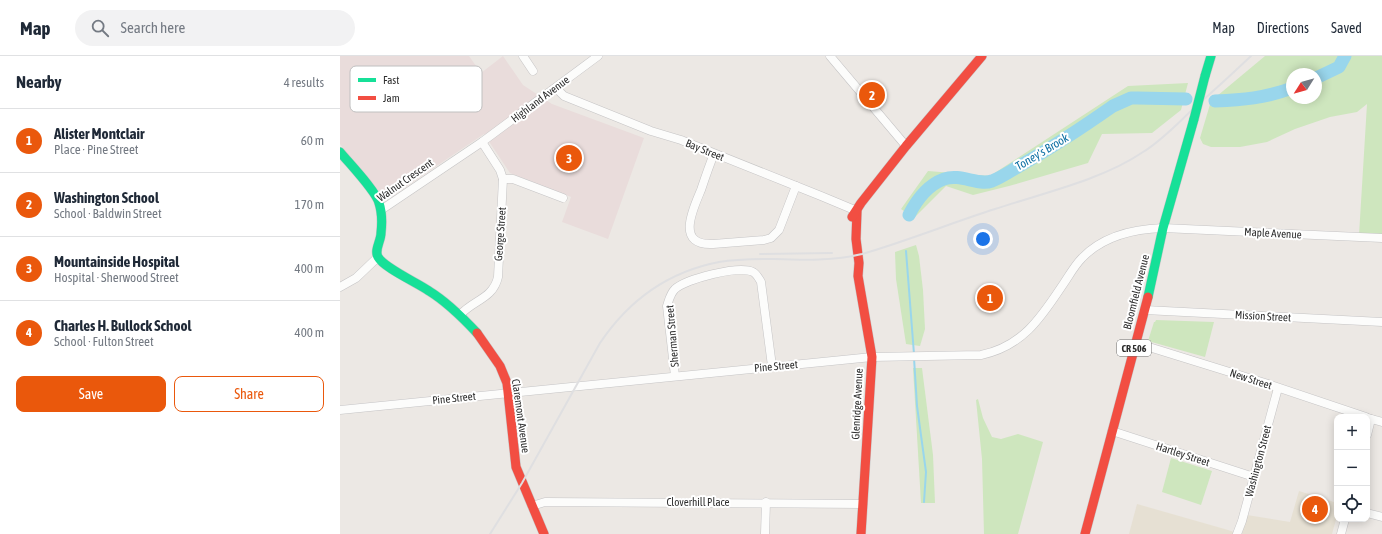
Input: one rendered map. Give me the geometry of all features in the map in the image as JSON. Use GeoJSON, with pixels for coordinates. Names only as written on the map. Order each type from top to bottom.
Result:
{"type":"FeatureCollection","features":[{"type":"Feature","properties":{"kind":"street"},"geometry":{"type":"LineString","coordinates":[[523,56],[533,70]]}},
{"type":"Feature","properties":{"kind":"street","name":"Highland Avenue"},"geometry":{"type":"LineString","coordinates":[[482,142],[598,56]]}},
{"type":"Feature","properties":{"kind":"street"},"geometry":{"type":"LineString","coordinates":[[830,56],[906,146]]}},
{"type":"Feature","properties":{"kind":"street"},"geometry":{"type":"LineString","coordinates":[[857,211],[906,146],[982,56]]}},
{"type":"Feature","properties":{"kind":"street","name":"Bloomfield Avenue"},"geometry":{"type":"LineString","coordinates":[[1085,534],[1145,310],[1164,228],[1211,56]]}},
{"type":"Feature","properties":{"kind":"street","name":"Bay Street"},"geometry":{"type":"LineString","coordinates":[[556,88],[564,96],[651,131],[681,140],[857,211]]}},
{"type":"Feature","properties":{"kind":"street","name":"George Street"},"geometry":{"type":"LineString","coordinates":[[460,315],[491,292],[496,283],[503,179],[500,170],[482,142]]}},
{"type":"Feature","properties":{"kind":"street","name":"Walnut Crescent"},"geometry":{"type":"LineString","coordinates":[[378,257],[381,210],[482,142]]}},
{"type":"Feature","properties":{"kind":"street"},"geometry":{"type":"LineString","coordinates":[[340,152],[372,191],[379,202],[381,210]]}},
{"type":"Feature","properties":{"kind":"street"},"geometry":{"type":"LineString","coordinates":[[714,154],[690,217],[689,228],[691,234],[699,243],[705,244],[764,240],[771,238],[779,230],[796,186]]}},
{"type":"Feature","properties":{"kind":"street"},"geometry":{"type":"LineString","coordinates":[[503,179],[513,179],[563,198]]}},
{"type":"Feature","properties":{"kind":"street","name":"Glenridge Avenue"},"geometry":{"type":"LineString","coordinates":[[857,211],[858,219],[856,232],[860,270],[858,276],[872,357],[869,424],[860,534]]}},
{"type":"Feature","properties":{"kind":"street","name":"Maple Avenue"},"geometry":{"type":"LineString","coordinates":[[1164,228],[1382,238]]}},
{"type":"Feature","properties":{"kind":"street","name":"Pine Street"},"geometry":{"type":"LineString","coordinates":[[340,410],[872,357],[981,355],[1006,346],[1020,337],[1037,322],[1077,264],[1091,250],[1106,240],[1124,233],[1164,228]]}},
{"type":"Feature","properties":{"kind":"street"},"geometry":{"type":"LineString","coordinates":[[340,287],[356,278],[378,257]]}},
{"type":"Feature","properties":{"kind":"street","name":"Claremont Avenue"},"geometry":{"type":"LineString","coordinates":[[378,257],[388,266],[430,291],[460,315],[481,337],[492,353],[504,377],[508,393],[516,467],[544,534]]}},
{"type":"Feature","properties":{"kind":"street","name":"Sherman Street"},"geometry":{"type":"LineString","coordinates":[[675,376],[667,306],[669,296],[685,283],[699,278],[740,270],[753,272],[761,282],[772,366]]}},
{"type":"Feature","properties":{"kind":"street","name":"Mission Street"},"geometry":{"type":"LineString","coordinates":[[1145,310],[1382,322]]}},
{"type":"Feature","properties":{"kind":"street","name":"New Street"},"geometry":{"type":"LineString","coordinates":[[1136,343],[1356,414]]}},
{"type":"Feature","properties":{"kind":"street","name":"Washington Street"},"geometry":{"type":"LineString","coordinates":[[1237,534],[1278,388]]}},
{"type":"Feature","properties":{"kind":"street","name":"New Street"},"geometry":{"type":"LineString","coordinates":[[1370,419],[1382,422]]}},
{"type":"Feature","properties":{"kind":"street","name":"Hartley Street"},"geometry":{"type":"LineString","coordinates":[[1112,432],[1254,477]]}},
{"type":"Feature","properties":{"kind":"street","name":"Cloverhill Place"},"geometry":{"type":"LineString","coordinates":[[532,506],[545,502],[766,502],[863,504]]}},
{"type":"Feature","properties":{"kind":"street"},"geometry":{"type":"LineString","coordinates":[[765,534],[766,502]]}},
{"type":"Feature","properties":{"kind":"street"},"geometry":{"type":"LineString","coordinates":[[1370,515],[1382,517]]}},
{"type":"Feature","properties":{"kind":"street"},"geometry":{"type":"LineString","coordinates":[[1341,534],[1344,522]]}},
{"type":"Feature","properties":{"kind":"shaded area"},"geometry":{"type":"Polygon","coordinates":[[[340,56],[469,56],[476,66],[350,66],[350,112],[482,112],[482,72],[503,56],[523,85],[552,104],[644,138],[608,239],[562,222],[571,197],[510,173],[484,134],[392,196],[384,197],[340,144],[340,56]]]}},
{"type":"Feature","properties":{"kind":"shaded area"},"geometry":{"type":"Polygon","coordinates":[[[1299,491],[1334,502],[1334,522],[1335,522],[1332,534],[1242,534],[1247,515],[1290,522],[1299,491]]]}},
{"type":"Feature","properties":{"kind":"shaded area"},"geometry":{"type":"Polygon","coordinates":[[[1137,504],[1228,530],[1240,534],[1129,534],[1137,504]]]}},
{"type":"Feature","properties":{"kind":"green space"},"geometry":{"type":"Polygon","coordinates":[[[1265,56],[1382,56],[1382,236],[1359,235],[1367,104],[1357,112],[1330,117],[1295,129],[1267,142],[1240,147],[1211,147],[1203,144],[1200,138],[1211,101],[1265,56]]]}},
{"type":"Feature","properties":{"kind":"green space"},"geometry":{"type":"Polygon","coordinates":[[[1188,83],[1181,110],[1152,133],[1102,134],[1088,163],[973,195],[946,186],[914,218],[901,209],[928,171],[990,176],[1128,86],[1188,83]]]}},
{"type":"Feature","properties":{"kind":"green space"},"geometry":{"type":"Polygon","coordinates":[[[916,245],[919,256],[923,290],[925,329],[920,346],[906,344],[896,279],[895,252],[916,245]]]}},
{"type":"Feature","properties":{"kind":"green space"},"geometry":{"type":"Polygon","coordinates":[[[1156,320],[1214,322],[1205,357],[1148,341],[1156,320]]]}},
{"type":"Feature","properties":{"kind":"green space"},"geometry":{"type":"Polygon","coordinates":[[[913,368],[922,368],[933,455],[935,503],[921,503],[913,368]]]}},
{"type":"Feature","properties":{"kind":"green space"},"geometry":{"type":"Polygon","coordinates":[[[978,399],[983,418],[992,437],[1001,439],[1018,434],[1043,442],[1018,534],[984,534],[982,459],[976,400],[978,399]]]}},
{"type":"Feature","properties":{"kind":"green space"},"geometry":{"type":"Polygon","coordinates":[[[1171,458],[1212,471],[1201,505],[1162,492],[1171,458]]]}},
{"type":"Feature","properties":{"kind":"waterway","name":"Toney's Brook"},"geometry":{"type":"LineString","coordinates":[[1322,75],[1339,67],[1345,56]]}},
{"type":"Feature","properties":{"kind":"waterway","name":"Toney's Brook"},"geometry":{"type":"LineString","coordinates":[[1215,101],[1254,98],[1286,90]]}},
{"type":"Feature","properties":{"kind":"waterway","name":"Toney's Brook"},"geometry":{"type":"LineString","coordinates":[[909,215],[923,194],[938,182],[944,179],[957,177],[981,182],[992,181],[1056,144],[1113,106],[1131,98],[1186,99]]}},
{"type":"Feature","properties":{"kind":"waterway","name":"Toney's Brook"},"geometry":{"type":"LineString","coordinates":[[906,251],[914,354]]}},
{"type":"Feature","properties":{"kind":"waterway","name":"Toney's Brook"},"geometry":{"type":"LineString","coordinates":[[914,358],[917,406],[926,472],[924,502]]}},
{"type":"Feature","properties":{"kind":"railway"},"geometry":{"type":"LineString","coordinates":[[490,534],[522,483],[600,343],[624,314],[651,290],[683,273],[719,262],[753,259],[829,259],[862,254],[978,214],[1091,178],[1127,162],[1156,143],[1251,56]]}},
{"type":"Feature","properties":{"kind":"railway"},"geometry":{"type":"LineString","coordinates":[[760,254],[832,253]]}},
{"type":"Feature","properties":{"kind":"traffic: fast"},"geometry":{"type":"LineString","coordinates":[[1205,76],[1211,56]]}},
{"type":"Feature","properties":{"kind":"traffic: fast"},"geometry":{"type":"LineString","coordinates":[[1194,119],[1205,76]]}},
{"type":"Feature","properties":{"kind":"traffic: fast"},"geometry":{"type":"LineString","coordinates":[[1148,297],[1163,228],[1194,119]]}},
{"type":"Feature","properties":{"kind":"traffic: fast"},"geometry":{"type":"LineString","coordinates":[[340,152],[368,184],[379,203],[382,226],[377,254],[381,261],[442,300],[477,333]]}},
{"type":"Feature","properties":{"kind":"traffic: jam"},"geometry":{"type":"LineString","coordinates":[[852,217],[861,203],[906,146],[982,56]]}},
{"type":"Feature","properties":{"kind":"traffic: jam"},"geometry":{"type":"LineString","coordinates":[[857,211],[856,239],[859,263],[858,276],[872,357],[861,534]]}},
{"type":"Feature","properties":{"kind":"traffic: jam"},"geometry":{"type":"LineString","coordinates":[[1085,534],[1148,297]]}},
{"type":"Feature","properties":{"kind":"traffic: jam"},"geometry":{"type":"LineString","coordinates":[[477,333],[500,366],[507,383],[516,467],[544,534]]}},
{"type":"Feature","properties":{"kind":"place","name":"Washington School"},"geometry":{"type":"Point","coordinates":[872,95]}},
{"type":"Feature","properties":{"kind":"place","name":"Mountainside Hospital"},"geometry":{"type":"Point","coordinates":[569,158]}},
{"type":"Feature","properties":{"kind":"place","name":"Alister Montclair"},"geometry":{"type":"Point","coordinates":[990,298]}},
{"type":"Feature","properties":{"kind":"place","name":"Charles H. Bullock School"},"geometry":{"type":"Point","coordinates":[1315,509]}}]}
